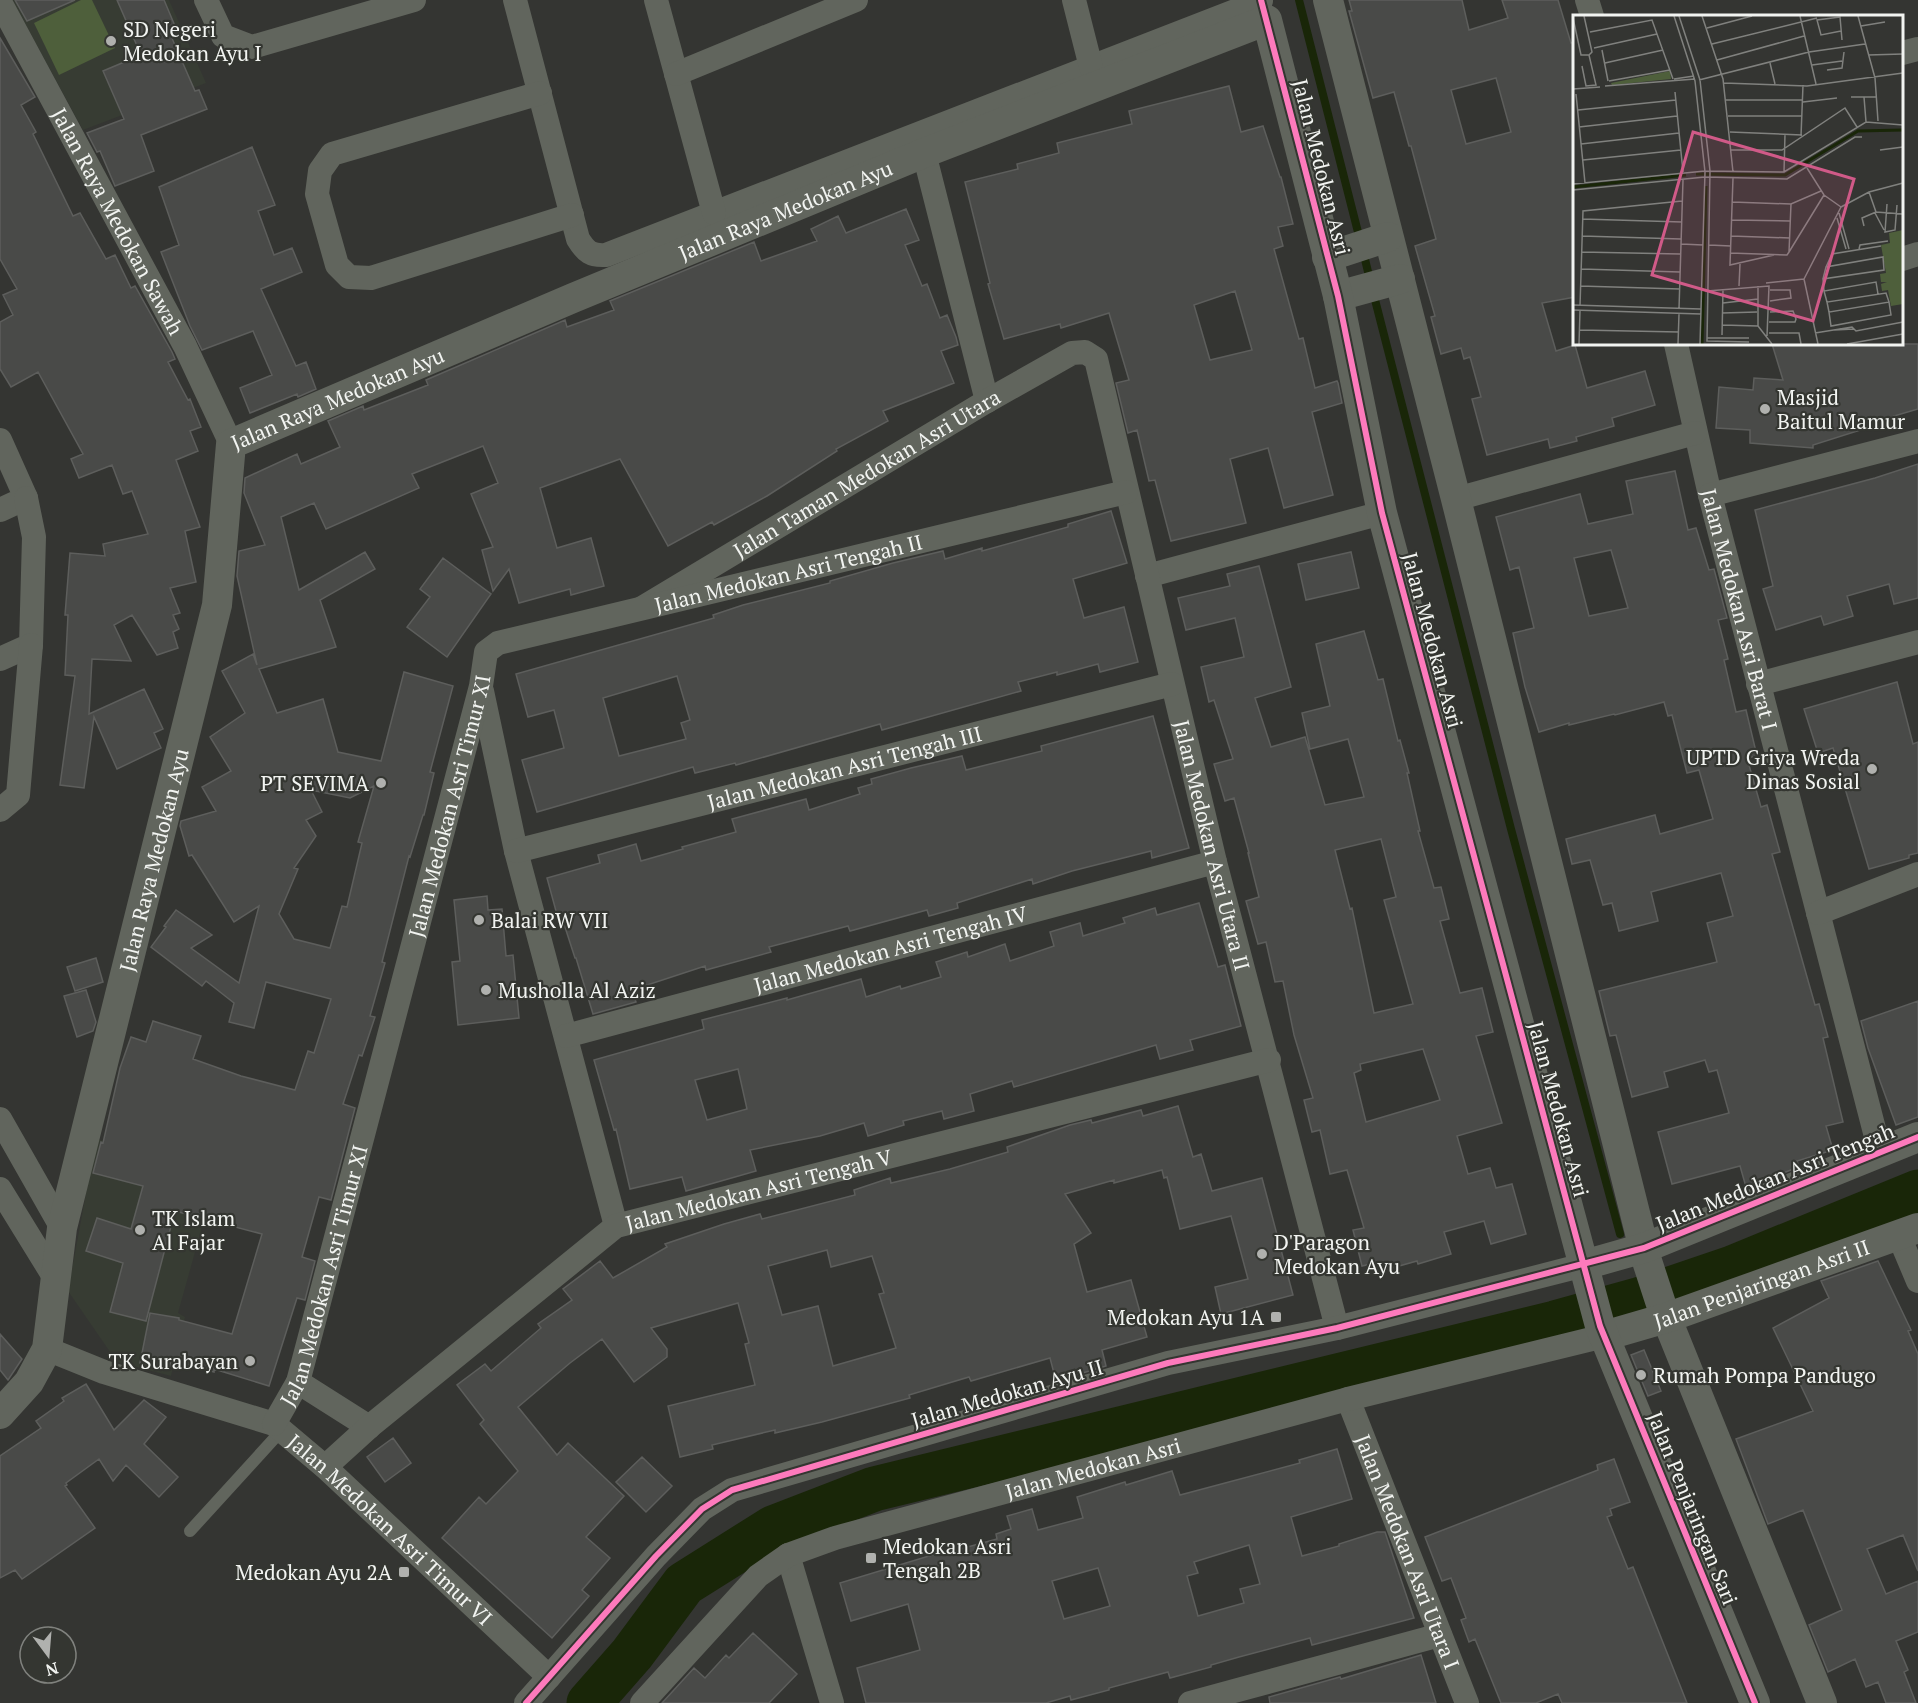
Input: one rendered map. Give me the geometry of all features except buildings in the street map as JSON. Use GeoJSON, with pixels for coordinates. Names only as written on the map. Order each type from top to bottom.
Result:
{"type":"FeatureCollection","features":[{"type":"Feature","properties":{"kind":"street"},"geometry":{"type":"LineString","coordinates":[[206,0],[224,36],[252,47],[414,0]]}},
{"type":"Feature","properties":{"kind":"street"},"geometry":{"type":"LineString","coordinates":[[515,0],[578,239],[585,251],[595,256],[606,255],[1091,67],[1263,7]]}},
{"type":"Feature","properties":{"kind":"street"},"geometry":{"type":"LineString","coordinates":[[656,0],[714,213]]}},
{"type":"Feature","properties":{"kind":"street"},"geometry":{"type":"LineString","coordinates":[[676,74],[856,0]]}},
{"type":"Feature","properties":{"kind":"street"},"geometry":{"type":"LineString","coordinates":[[1074,0],[1091,67]]}},
{"type":"Feature","properties":{"kind":"street"},"geometry":{"type":"LineString","coordinates":[[1328,0],[1383,239],[1456,499],[1645,1254],[1664,1312],[1822,1703]]}},
{"type":"Feature","properties":{"kind":"street"},"geometry":{"type":"LineString","coordinates":[[1587,0],[1592,15]]}},
{"type":"Feature","properties":{"kind":"street","name":"Jalan Raya Medokan Sawah"},"geometry":{"type":"LineString","coordinates":[[0,2],[185,346],[231,444]]}},
{"type":"Feature","properties":{"kind":"street","name":"Jalan Raya Medokan Ayu"},"geometry":{"type":"LineString","coordinates":[[47,1349],[62,1228],[217,605],[231,444],[573,298],[924,153],[1263,7]]}},
{"type":"Feature","properties":{"kind":"street","name":"Jalan Medokan Asri"},"geometry":{"type":"LineString","coordinates":[[642,1703],[758,1576],[788,1555],[835,1538],[1602,1331],[1382,513],[1347,294],[1263,7]]}},
{"type":"Feature","properties":{"kind":"street"},"geometry":{"type":"LineString","coordinates":[[1903,53],[1918,49]]}},
{"type":"Feature","properties":{"kind":"street"},"geometry":{"type":"LineString","coordinates":[[540,93],[332,154],[320,171],[317,194],[337,265],[349,277],[371,278],[572,215]]}},
{"type":"Feature","properties":{"kind":"street"},"geometry":{"type":"LineString","coordinates":[[924,153],[987,400]]}},
{"type":"Feature","properties":{"kind":"street"},"geometry":{"type":"LineString","coordinates":[[1334,255],[1383,239]]}},
{"type":"Feature","properties":{"kind":"street"},"geometry":{"type":"LineString","coordinates":[[1903,259],[1918,254]]}},
{"type":"Feature","properties":{"kind":"street"},"geometry":{"type":"LineString","coordinates":[[1347,294],[1395,280]]}},
{"type":"Feature","properties":{"kind":"street","name":"Jalan Medokan Asri Barat I"},"geometry":{"type":"LineString","coordinates":[[1676,345],[1710,495],[1880,1152]]}},
{"type":"Feature","properties":{"kind":"street","name":"Jalan Taman Medokan Asri Utara"},"geometry":{"type":"LineString","coordinates":[[642,608],[987,400],[1072,353],[1085,352],[1096,359]]}},
{"type":"Feature","properties":{"kind":"street","name":"Jalan Medokan Asri Utara II"},"geometry":{"type":"LineString","coordinates":[[1096,359],[1215,862],[1269,1060],[1337,1328]]}},
{"type":"Feature","properties":{"kind":"street"},"geometry":{"type":"LineString","coordinates":[[1456,499],[1695,433]]}},
{"type":"Feature","properties":{"kind":"street"},"geometry":{"type":"LineString","coordinates":[[0,440],[26,498],[34,537],[31,645],[18,795],[0,810]]}},
{"type":"Feature","properties":{"kind":"street"},"geometry":{"type":"LineString","coordinates":[[1710,495],[1918,441]]}},
{"type":"Feature","properties":{"kind":"street","name":"Jalan Medokan Asri Tengah II"},"geometry":{"type":"LineString","coordinates":[[481,686],[486,652],[498,644],[1126,492]]}},
{"type":"Feature","properties":{"kind":"street"},"geometry":{"type":"LineString","coordinates":[[0,510],[26,498]]}},
{"type":"Feature","properties":{"kind":"street"},"geometry":{"type":"LineString","coordinates":[[1147,576],[1382,513]]}},
{"type":"Feature","properties":{"kind":"street"},"geometry":{"type":"LineString","coordinates":[[1758,684],[1918,642]]}},
{"type":"Feature","properties":{"kind":"street"},"geometry":{"type":"LineString","coordinates":[[0,659],[31,645]]}},
{"type":"Feature","properties":{"kind":"street","name":"Jalan Medokan Asri Tengah III"},"geometry":{"type":"LineString","coordinates":[[516,851],[1172,684]]}},
{"type":"Feature","properties":{"kind":"street","name":"Jalan Medokan Asri Timur XI"},"geometry":{"type":"LineString","coordinates":[[481,686],[516,851],[616,1226]]}},
{"type":"Feature","properties":{"kind":"street","name":"Jalan Medokan Asri Timur XI"},"geometry":{"type":"LineString","coordinates":[[278,1427],[298,1382],[481,686]]}},
{"type":"Feature","properties":{"kind":"street","name":"Jalan Medokan Asri Tengah IV"},"geometry":{"type":"LineString","coordinates":[[566,1036],[1215,862]]}},
{"type":"Feature","properties":{"kind":"street"},"geometry":{"type":"LineString","coordinates":[[1818,914],[1918,874]]}},
{"type":"Feature","properties":{"kind":"street","name":"Jalan Medokan Asri Tengah V"},"geometry":{"type":"LineString","coordinates":[[325,1467],[369,1426],[616,1226],[1269,1060]]}},
{"type":"Feature","properties":{"kind":"street"},"geometry":{"type":"LineString","coordinates":[[0,1119],[62,1228]]}},
{"type":"Feature","properties":{"kind":"street","name":"Jalan Medokan Asri Tengah"},"geometry":{"type":"LineString","coordinates":[[1645,1254],[1918,1137]]}},
{"type":"Feature","properties":{"kind":"street"},"geometry":{"type":"LineString","coordinates":[[0,1189],[56,1280]]}},
{"type":"Feature","properties":{"kind":"street"},"geometry":{"type":"LineString","coordinates":[[1908,1232],[1918,1281]]}},
{"type":"Feature","properties":{"kind":"street","name":"Jalan Penjaringan Asri II"},"geometry":{"type":"LineString","coordinates":[[1602,1331],[1908,1232]]}},
{"type":"Feature","properties":{"kind":"street"},"geometry":{"type":"LineString","coordinates":[[1585,1269],[1645,1254]]}},
{"type":"Feature","properties":{"kind":"street","name":"Jalan Medokan Ayu II"},"geometry":{"type":"LineString","coordinates":[[526,1703],[656,1556],[702,1509],[732,1490],[1168,1363],[1337,1328],[1585,1269]]}},
{"type":"Feature","properties":{"kind":"street","name":"Jalan Penjaringan Sari"},"geometry":{"type":"LineString","coordinates":[[1602,1331],[1755,1703]]}},
{"type":"Feature","properties":{"kind":"street"},"geometry":{"type":"LineString","coordinates":[[0,1414],[29,1382],[47,1349]]}},
{"type":"Feature","properties":{"kind":"street","name":"Jalan Medokan Asri Timur VI"},"geometry":{"type":"LineString","coordinates":[[47,1349],[104,1372],[278,1427],[325,1467],[549,1677]]}},
{"type":"Feature","properties":{"kind":"street"},"geometry":{"type":"LineString","coordinates":[[298,1382],[369,1426]]}},
{"type":"Feature","properties":{"kind":"street","name":"Jalan Medokan Asri Utara I"},"geometry":{"type":"LineString","coordinates":[[1348,1399],[1467,1703]]}},
{"type":"Feature","properties":{"kind":"street"},"geometry":{"type":"LineString","coordinates":[[788,1555],[832,1703]]}},
{"type":"Feature","properties":{"kind":"street"},"geometry":{"type":"LineString","coordinates":[[1190,1703],[1440,1635]]}},
{"type":"Feature","properties":{"kind":"lane"},"geometry":{"type":"LineString","coordinates":[[190,1531],[278,1427]]}},
{"type":"Feature","properties":{"kind":"shaded area","name":"SD Negeri Medokan Ayu I"},"geometry":{"type":"Polygon","coordinates":[[[12,0],[169,0],[206,83],[83,130],[12,0]]]}},
{"type":"Feature","properties":{"kind":"shaded area","name":"TK Islam Al Fajar"},"geometry":{"type":"Polygon","coordinates":[[[96,1139],[218,1170],[178,1313],[185,1317],[171,1376],[117,1362],[68,1291],[96,1139]]]}},
{"type":"Feature","properties":{"kind":"green space"},"geometry":{"type":"Polygon","coordinates":[[[81,0],[92,0],[115,48],[59,75],[34,23],[81,0]]]}},
{"type":"Feature","properties":{"kind":"waterway"},"geometry":{"type":"LineString","coordinates":[[1299,0],[1360,240]]}},
{"type":"Feature","properties":{"kind":"waterway"},"geometry":{"type":"LineString","coordinates":[[1363,251],[1370,280]]}},
{"type":"Feature","properties":{"kind":"waterway"},"geometry":{"type":"LineString","coordinates":[[1373,292],[1511,829],[1620,1234]]}},
{"type":"Feature","properties":{"kind":"waterway"},"geometry":{"type":"LineString","coordinates":[[589,1703],[632,1654],[684,1584],[773,1528],[874,1489],[1555,1323],[1638,1300],[1732,1268],[1918,1192]]}},
{"type":"Feature","properties":{"kind":"cycle path"},"geometry":{"type":"LineString","coordinates":[[1261,0],[1338,296],[1382,513],[1600,1326],[1755,1703]]}},
{"type":"Feature","properties":{"kind":"cycle path"},"geometry":{"type":"LineString","coordinates":[[526,1703],[656,1556],[702,1509],[732,1490],[1168,1363],[1337,1328],[1644,1248],[1918,1137]]}},
{"type":"Feature","properties":{"kind":"place","name":"SD Negeri Medokan Ayu I"},"geometry":{"type":"Point","coordinates":[111,41]}},
{"type":"Feature","properties":{"kind":"place","name":"Masjid Baitul Mamur"},"geometry":{"type":"Point","coordinates":[1765,409]}},
{"type":"Feature","properties":{"kind":"place","name":"UPTD Griya Wreda Dinas Sosial"},"geometry":{"type":"Point","coordinates":[1872,769]}},
{"type":"Feature","properties":{"kind":"place","name":"PT SEVIMA"},"geometry":{"type":"Point","coordinates":[381,783]}},
{"type":"Feature","properties":{"kind":"place","name":"Balai RW VII"},"geometry":{"type":"Point","coordinates":[479,920]}},
{"type":"Feature","properties":{"kind":"place","name":"Musholla Al Aziz"},"geometry":{"type":"Point","coordinates":[486,990]}},
{"type":"Feature","properties":{"kind":"place","name":"TK Islam Al Fajar"},"geometry":{"type":"Point","coordinates":[140,1230]}},
{"type":"Feature","properties":{"kind":"place","name":"D'Paragon Medokan Ayu"},"geometry":{"type":"Point","coordinates":[1262,1254]}},
{"type":"Feature","properties":{"kind":"place","name":"Medokan Ayu 1A"},"geometry":{"type":"Point","coordinates":[1276,1317]}},
{"type":"Feature","properties":{"kind":"place","name":"TK Surabayan"},"geometry":{"type":"Point","coordinates":[250,1361]}},
{"type":"Feature","properties":{"kind":"place","name":"Rumah Pompa Pandugo"},"geometry":{"type":"Point","coordinates":[1641,1375]}},
{"type":"Feature","properties":{"kind":"place","name":"Medokan Asri Tengah 2B"},"geometry":{"type":"Point","coordinates":[871,1558]}},
{"type":"Feature","properties":{"kind":"place","name":"Medokan Ayu 2A"},"geometry":{"type":"Point","coordinates":[404,1572]}}]}
